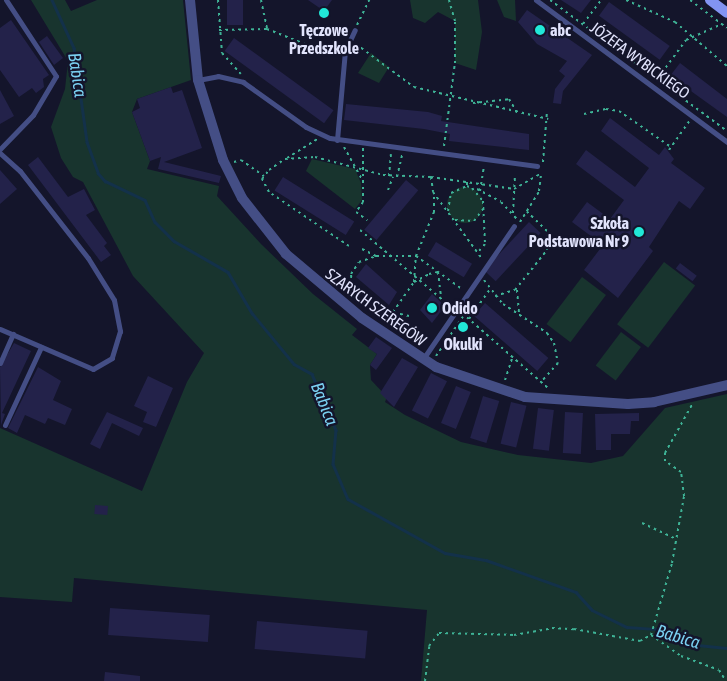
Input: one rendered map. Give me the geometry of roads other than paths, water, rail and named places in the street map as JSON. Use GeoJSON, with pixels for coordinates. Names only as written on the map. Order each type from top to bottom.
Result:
{"type":"FeatureCollection","features":[{"type":"Feature","properties":{"kind":"street","name":"SZARYCH SZEREGÓW"},"geometry":{"type":"LineString","coordinates":[[190,0],[198,80],[223,160],[242,198],[267,232],[316,283],[422,360],[501,391],[553,401],[654,402],[727,385]]}},
{"type":"Feature","properties":{"kind":"street"},"geometry":{"type":"LineString","coordinates":[[710,0],[727,13]]}},
{"type":"Feature","properties":{"kind":"lane"},"geometry":{"type":"LineString","coordinates":[[0,149],[33,115],[56,76],[6,0]]}},
{"type":"Feature","properties":{"kind":"lane","name":"JÓZEFA WYBICKIEGO"},"geometry":{"type":"LineString","coordinates":[[536,0],[727,142]]}},
{"type":"Feature","properties":{"kind":"lane"},"geometry":{"type":"LineString","coordinates":[[339,140],[345,51],[355,30]]}},
{"type":"Feature","properties":{"kind":"lane"},"geometry":{"type":"LineString","coordinates":[[198,80],[218,76],[243,82],[321,136],[403,149],[537,166]]}},
{"type":"Feature","properties":{"kind":"lane"},"geometry":{"type":"LineString","coordinates":[[0,153],[44,201],[88,258],[117,309],[118,342],[104,366],[89,369],[0,328]]}},
{"type":"Feature","properties":{"kind":"lane"},"geometry":{"type":"LineString","coordinates":[[422,360],[514,226]]}},
{"type":"Feature","properties":{"kind":"lane"},"geometry":{"type":"LineString","coordinates":[[0,363],[13,334]]}},
{"type":"Feature","properties":{"kind":"lane"},"geometry":{"type":"LineString","coordinates":[[5,425],[41,347]]}},
{"type":"Feature","properties":{"kind":"waterway","name":"Babica"},"geometry":{"type":"LineString","coordinates":[[52,0],[74,48],[87,142],[98,173],[105,181],[145,200],[155,222],[174,241],[228,272],[252,313],[294,364],[312,374],[336,430],[333,464],[348,499],[445,553],[486,560],[576,592],[592,610],[627,627],[657,629],[688,644],[727,648]]}},
{"type":"Feature","properties":{"kind":"place","name":"Tęczowe Przedszkole"},"geometry":{"type":"Point","coordinates":[324,13]}},
{"type":"Feature","properties":{"kind":"place","name":"abc"},"geometry":{"type":"Point","coordinates":[540,30]}},
{"type":"Feature","properties":{"kind":"place","name":"Szkoła Podstawowa Nr 9"},"geometry":{"type":"Point","coordinates":[639,232]}},
{"type":"Feature","properties":{"kind":"place","name":"Odido"},"geometry":{"type":"Point","coordinates":[432,308]}},
{"type":"Feature","properties":{"kind":"place","name":"Okulki"},"geometry":{"type":"Point","coordinates":[463,327]}}]}
